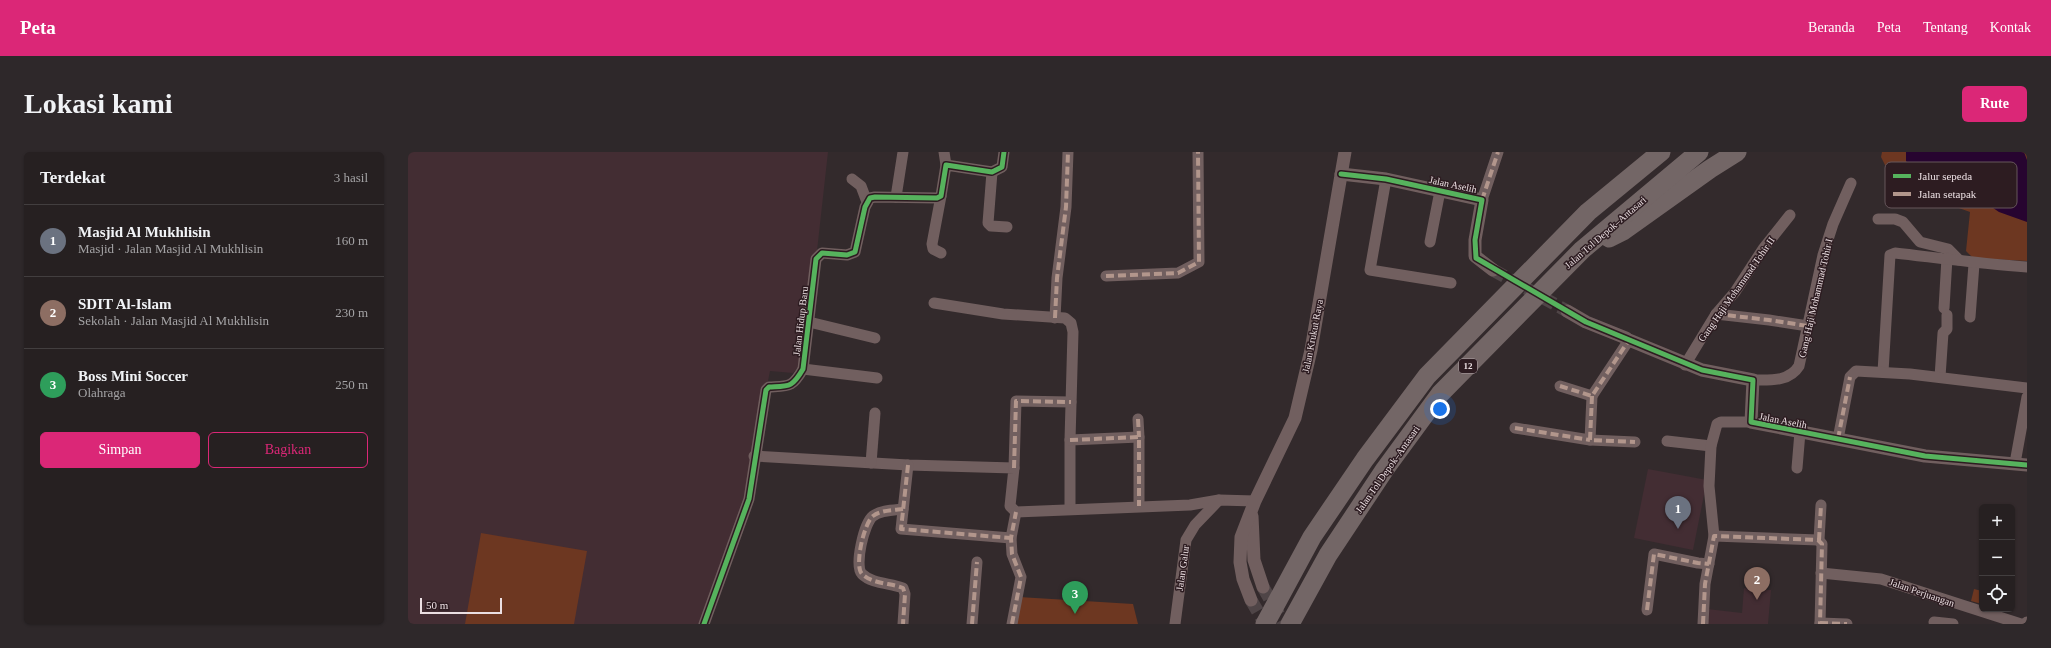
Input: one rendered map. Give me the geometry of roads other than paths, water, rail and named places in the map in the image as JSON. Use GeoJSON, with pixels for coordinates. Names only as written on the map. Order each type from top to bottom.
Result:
{"type":"FeatureCollection","features":[{"type":"Feature","properties":{"kind":"highway"},"geometry":{"type":"LineString","coordinates":[[1588,212],[1645,152]]}},
{"type":"Feature","properties":{"kind":"highway","name":"12"},"geometry":{"type":"LineString","coordinates":[[1265,624],[1312,537],[1365,459],[1427,376],[1588,212],[1661,152]]}},
{"type":"Feature","properties":{"kind":"highway","name":"Jalan Tol Depok–Antasari"},"geometry":{"type":"LineString","coordinates":[[1290,624],[1328,555],[1385,469],[1440,394],[1582,250],[1699,152]]}},
{"type":"Feature","properties":{"kind":"highway"},"geometry":{"type":"LineString","coordinates":[[1582,250],[1623,231],[1710,169],[1737,152]]}},
{"type":"Feature","properties":{"kind":"street"},"geometry":{"type":"LineString","coordinates":[[896,197],[903,152]]}},
{"type":"Feature","properties":{"kind":"street"},"geometry":{"type":"LineString","coordinates":[[941,253],[933,249],[932,244],[946,165],[944,152]]}},
{"type":"Feature","properties":{"kind":"street"},"geometry":{"type":"LineString","coordinates":[[946,165],[992,172],[1002,167],[1004,152]]}},
{"type":"Feature","properties":{"kind":"street"},"geometry":{"type":"LineString","coordinates":[[1055,318],[1057,278],[1066,207],[1068,152]]}},
{"type":"Feature","properties":{"kind":"street"},"geometry":{"type":"LineString","coordinates":[[1106,276],[1178,273],[1199,262],[1198,152]]}},
{"type":"Feature","properties":{"kind":"street","name":"Jalan Krukut Raya"},"geometry":{"type":"LineString","coordinates":[[1251,600],[1243,579],[1240,562],[1241,537],[1253,506],[1295,418],[1311,350],[1345,152]]}},
{"type":"Feature","properties":{"kind":"street"},"geometry":{"type":"LineString","coordinates":[[1482,200],[1498,152]]}},
{"type":"Feature","properties":{"kind":"street"},"geometry":{"type":"LineString","coordinates":[[992,172],[988,223],[991,226],[1007,227]]}},
{"type":"Feature","properties":{"kind":"street","name":"Jalan Aselih"},"geometry":{"type":"LineString","coordinates":[[1341,174],[1386,179],[1482,200],[1475,240],[1475,256],[1493,270]]}},
{"type":"Feature","properties":{"kind":"street"},"geometry":{"type":"LineString","coordinates":[[852,179],[861,186],[867,202],[875,197],[934,199],[941,196]]}},
{"type":"Feature","properties":{"kind":"street"},"geometry":{"type":"LineString","coordinates":[[1386,179],[1370,270],[1452,283]]}},
{"type":"Feature","properties":{"kind":"street","name":"Gang Haji Mohammad Tohir I"},"geometry":{"type":"LineString","coordinates":[[1753,380],[1776,379],[1795,373],[1799,366],[1825,249],[1833,224],[1851,183]]}},
{"type":"Feature","properties":{"kind":"street"},"geometry":{"type":"LineString","coordinates":[[1430,242],[1440,191]]}},
{"type":"Feature","properties":{"kind":"street","name":"Jalan Hidup Baru"},"geometry":{"type":"LineString","coordinates":[[704,624],[749,499],[754,456],[767,387],[791,385],[796,381],[802,369],[816,259],[822,253],[847,255],[856,252],[867,202]]}},
{"type":"Feature","properties":{"kind":"street","name":"Gang Haji Mohammad Tohir II"},"geometry":{"type":"LineString","coordinates":[[1686,365],[1716,314],[1735,292],[1763,249],[1790,215]]}},
{"type":"Feature","properties":{"kind":"street"},"geometry":{"type":"LineString","coordinates":[[1878,219],[1895,219],[1903,222],[1920,242],[1948,249],[1960,260]]}},
{"type":"Feature","properties":{"kind":"street"},"geometry":{"type":"LineString","coordinates":[[1883,372],[1888,257],[1895,253],[1946,258],[1974,264],[2027,267]]}},
{"type":"Feature","properties":{"kind":"street"},"geometry":{"type":"LineString","coordinates":[[1940,377],[1942,333],[1947,329],[1946,258]]}},
{"type":"Feature","properties":{"kind":"street"},"geometry":{"type":"LineString","coordinates":[[1970,317],[1974,264]]}},
{"type":"Feature","properties":{"kind":"street"},"geometry":{"type":"LineString","coordinates":[[934,303],[1003,314],[1069,320],[1073,327],[1070,509]]}},
{"type":"Feature","properties":{"kind":"street"},"geometry":{"type":"LineString","coordinates":[[1567,311],[1586,322],[1686,365],[1718,375],[1753,380]]}},
{"type":"Feature","properties":{"kind":"street"},"geometry":{"type":"LineString","coordinates":[[1716,314],[1808,326]]}},
{"type":"Feature","properties":{"kind":"street"},"geometry":{"type":"LineString","coordinates":[[808,322],[875,338]]}},
{"type":"Feature","properties":{"kind":"street"},"geometry":{"type":"LineString","coordinates":[[1590,440],[1592,396],[1627,339]]}},
{"type":"Feature","properties":{"kind":"street"},"geometry":{"type":"LineString","coordinates":[[802,369],[877,378]]}},
{"type":"Feature","properties":{"kind":"street"},"geometry":{"type":"LineString","coordinates":[[1838,439],[1850,377],[1853,372],[1860,370],[1940,377],[2027,388]]}},
{"type":"Feature","properties":{"kind":"street","name":"Jalan Aselih"},"geometry":{"type":"LineString","coordinates":[[1753,380],[1751,422],[1925,456],[2021,464]]}},
{"type":"Feature","properties":{"kind":"street"},"geometry":{"type":"LineString","coordinates":[[1560,386],[1592,396]]}},
{"type":"Feature","properties":{"kind":"street"},"geometry":{"type":"LineString","coordinates":[[2021,464],[2027,397]]}},
{"type":"Feature","properties":{"kind":"street"},"geometry":{"type":"LineString","coordinates":[[1071,402],[1016,401],[1014,468],[1010,506],[1016,512],[1190,505],[1219,500],[1253,506]]}},
{"type":"Feature","properties":{"kind":"street"},"geometry":{"type":"LineString","coordinates":[[871,463],[875,413]]}},
{"type":"Feature","properties":{"kind":"street"},"geometry":{"type":"LineString","coordinates":[[1138,419],[1139,506]]}},
{"type":"Feature","properties":{"kind":"street"},"geometry":{"type":"LineString","coordinates":[[1703,624],[1706,584],[1714,536],[1709,486],[1711,446],[1717,424],[1721,422],[1751,422]]}},
{"type":"Feature","properties":{"kind":"street"},"geometry":{"type":"LineString","coordinates":[[1515,428],[1590,440],[1635,442]]}},
{"type":"Feature","properties":{"kind":"street"},"geometry":{"type":"LineString","coordinates":[[1797,468],[1800,432]]}},
{"type":"Feature","properties":{"kind":"street"},"geometry":{"type":"LineString","coordinates":[[1070,440],[1139,437]]}},
{"type":"Feature","properties":{"kind":"street"},"geometry":{"type":"LineString","coordinates":[[1667,441],[1711,446]]}},
{"type":"Feature","properties":{"kind":"street"},"geometry":{"type":"LineString","coordinates":[[754,456],[908,465],[1014,468]]}},
{"type":"Feature","properties":{"kind":"street"},"geometry":{"type":"LineString","coordinates":[[908,465],[900,527],[904,530],[1011,538]]}},
{"type":"Feature","properties":{"kind":"street","name":"Jalan Galur"},"geometry":{"type":"LineString","coordinates":[[1175,624],[1186,540],[1195,525],[1219,500]]}},
{"type":"Feature","properties":{"kind":"street"},"geometry":{"type":"LineString","coordinates":[[1818,540],[1821,505]]}},
{"type":"Feature","properties":{"kind":"street","name":"Jalan Krukut Raya"},"geometry":{"type":"LineString","coordinates":[[1253,506],[1254,560],[1263,587]]}},
{"type":"Feature","properties":{"kind":"street"},"geometry":{"type":"LineString","coordinates":[[903,509],[878,512],[869,521],[864,535],[858,566],[861,573],[867,578],[903,588],[905,593],[903,624]]}},
{"type":"Feature","properties":{"kind":"street"},"geometry":{"type":"LineString","coordinates":[[1012,624],[1021,577],[1013,558],[1011,538],[1016,512]]}},
{"type":"Feature","properties":{"kind":"street"},"geometry":{"type":"LineString","coordinates":[[1714,536],[1818,540],[1822,544],[1820,624],[1846,624]]}},
{"type":"Feature","properties":{"kind":"street"},"geometry":{"type":"LineString","coordinates":[[1647,610],[1654,554],[1709,564]]}},
{"type":"Feature","properties":{"kind":"street"},"geometry":{"type":"LineString","coordinates":[[972,624],[977,562]]}},
{"type":"Feature","properties":{"kind":"street","name":"Jalan Perjuangan"},"geometry":{"type":"LineString","coordinates":[[1821,573],[1881,579],[1895,582],[1951,603],[2021,624]]}},
{"type":"Feature","properties":{"kind":"street"},"geometry":{"type":"LineString","coordinates":[[1934,622],[1953,624]]}},
{"type":"Feature","properties":{"kind":"tunnel"},"geometry":{"type":"LineString","coordinates":[[1493,270],[1567,311]]}},
{"type":"Feature","properties":{"kind":"tunnel"},"geometry":{"type":"LineString","coordinates":[[1263,587],[1284,624]]}},
{"type":"Feature","properties":{"kind":"tunnel"},"geometry":{"type":"LineString","coordinates":[[1251,600],[1265,624]]}},
{"type":"Feature","properties":{"kind":"place","name":"Masjid Al Mukhlisin"},"geometry":{"type":"Point","coordinates":[1678,529]}},
{"type":"Feature","properties":{"kind":"place","name":"SDIT Al-Islam"},"geometry":{"type":"Point","coordinates":[1757,600]}},
{"type":"Feature","properties":{"kind":"place","name":"Boss Mini Soccer"},"geometry":{"type":"Point","coordinates":[1075,614]}}]}
